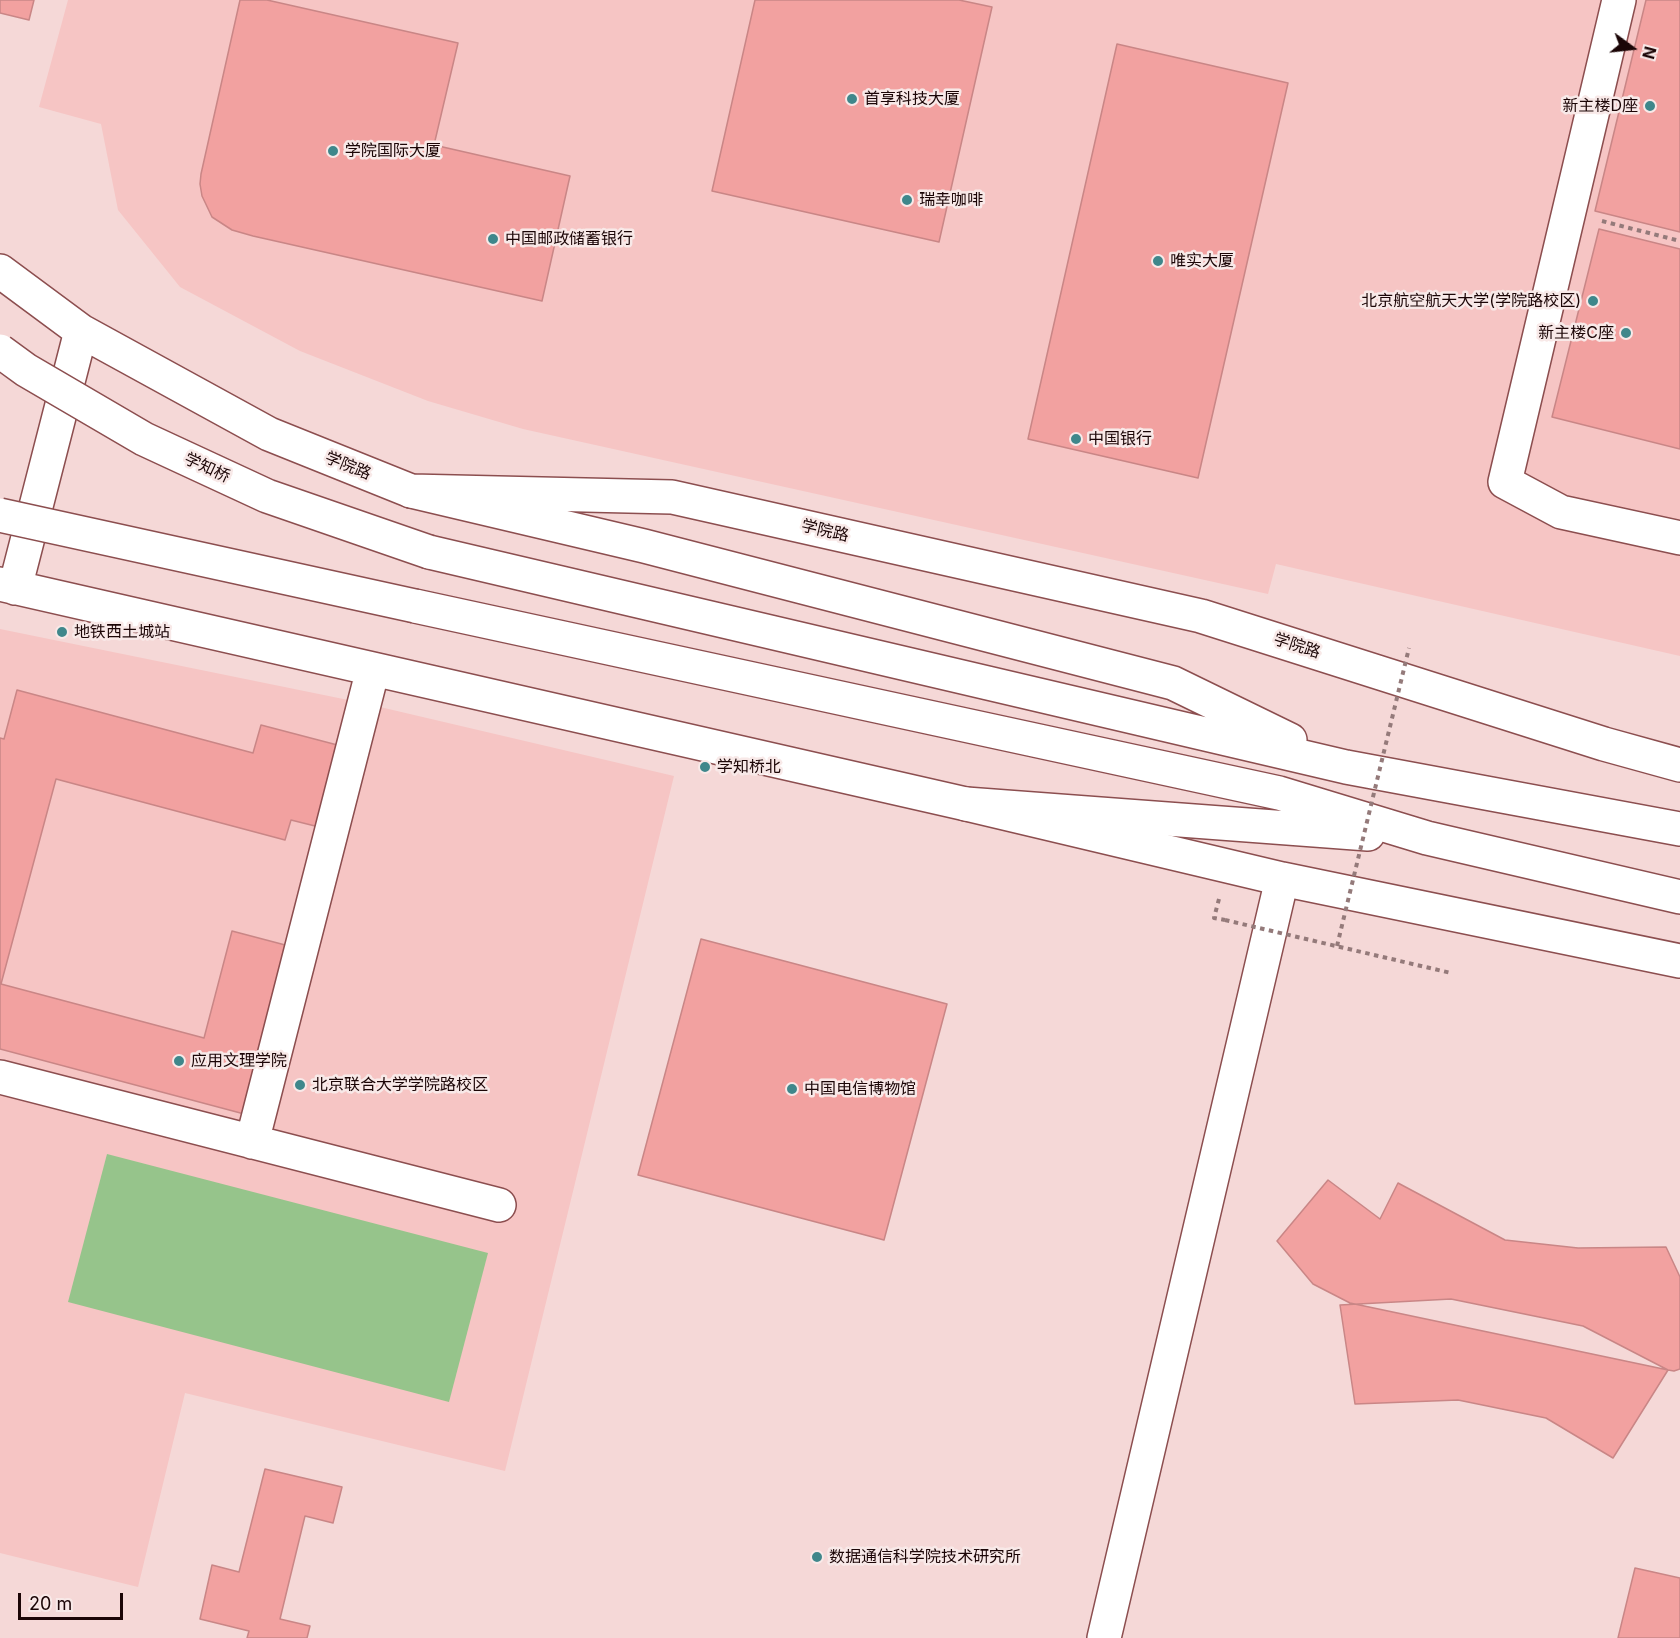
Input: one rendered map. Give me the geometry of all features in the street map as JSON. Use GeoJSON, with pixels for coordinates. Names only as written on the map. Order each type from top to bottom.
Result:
{"type":"FeatureCollection","features":[{"type":"Feature","properties":{"kind":"main road"},"geometry":{"type":"LineString","coordinates":[[1619,0],[1505,482],[1561,512],[1680,538]]}},
{"type":"Feature","properties":{"kind":"main road","name":"学院路"},"geometry":{"type":"LineString","coordinates":[[0,271],[81,331],[269,434],[411,491],[672,496],[1201,616],[1604,744],[1680,765]]}},
{"type":"Feature","properties":{"kind":"main road"},"geometry":{"type":"LineString","coordinates":[[81,331],[8,586],[966,804],[1282,879],[1680,961]]}},
{"type":"Feature","properties":{"kind":"main road","name":"学知桥"},"geometry":{"type":"LineString","coordinates":[[0,351],[26,370],[144,439],[267,496],[429,552],[1346,767]]}},
{"type":"Feature","properties":{"kind":"main road"},"geometry":{"type":"LineString","coordinates":[[411,491],[644,546],[1173,683],[1346,767],[1680,829]]}},
{"type":"Feature","properties":{"kind":"main road"},"geometry":{"type":"LineString","coordinates":[[0,515],[1279,793],[1427,838],[1680,897]]}},
{"type":"Feature","properties":{"kind":"main road"},"geometry":{"type":"LineString","coordinates":[[252,1142],[373,669]]}},
{"type":"Feature","properties":{"kind":"main road"},"geometry":{"type":"LineString","coordinates":[[966,804],[1427,838]]}},
{"type":"Feature","properties":{"kind":"main road"},"geometry":{"type":"LineString","coordinates":[[1104,1638],[1282,879]]}},
{"type":"Feature","properties":{"kind":"main road"},"geometry":{"type":"LineString","coordinates":[[0,1077],[499,1205]]}},
{"type":"Feature","properties":{"kind":"path"},"geometry":{"type":"LineString","coordinates":[[1569,213],[1680,241]]}},
{"type":"Feature","properties":{"kind":"path"},"geometry":{"type":"LineString","coordinates":[[1337,946],[1409,648]]}},
{"type":"Feature","properties":{"kind":"path"},"geometry":{"type":"LineString","coordinates":[[1225,920],[1451,974]]}},
{"type":"Feature","properties":{"kind":"shaded area"},"geometry":{"type":"Polygon","coordinates":[[[68,0],[1680,0],[1680,656],[1276,564],[1268,594],[523,429],[428,401],[300,351],[180,287],[118,210],[101,124],[39,107],[68,0]]]}},
{"type":"Feature","properties":{"kind":"shaded area","name":"北京联合大学学院路校区"},"geometry":{"type":"Polygon","coordinates":[[[0,629],[363,703],[674,776],[505,1471],[185,1393],[138,1587],[0,1553],[0,629]]]}},
{"type":"Feature","properties":{"kind":"green space"},"geometry":{"type":"Polygon","coordinates":[[[107,1154],[488,1253],[449,1402],[68,1302],[107,1154]]]}},
{"type":"Feature","properties":{"kind":"building"},"geometry":{"type":"Polygon","coordinates":[[[0,0],[34,0],[29,20],[0,13],[0,0]]]}},
{"type":"Feature","properties":{"kind":"building","name":"学院国际大厦"},"geometry":{"type":"Polygon","coordinates":[[[240,0],[267,0],[458,43],[434,145],[570,176],[542,301],[253,236],[232,230],[212,217],[202,196],[201,174],[240,0]]]}},
{"type":"Feature","properties":{"kind":"building","name":"首享科技大厦"},"geometry":{"type":"Polygon","coordinates":[[[755,0],[959,0],[992,7],[939,242],[712,191],[755,0]]]}},
{"type":"Feature","properties":{"kind":"building","name":"新主楼D座"},"geometry":{"type":"Polygon","coordinates":[[[1646,0],[1680,0],[1680,232],[1595,211],[1646,0]]]}},
{"type":"Feature","properties":{"kind":"building","name":"唯实大厦"},"geometry":{"type":"Polygon","coordinates":[[[1117,44],[1288,83],[1198,478],[1028,439],[1117,44]]]}},
{"type":"Feature","properties":{"kind":"building","name":"新主楼C座"},"geometry":{"type":"Polygon","coordinates":[[[1599,229],[1680,249],[1680,449],[1552,417],[1599,229]]]}},
{"type":"Feature","properties":{"kind":"building"},"geometry":{"type":"Polygon","coordinates":[[[17,690],[253,753],[261,725],[345,747],[323,828],[291,820],[285,840],[56,779],[1,984],[204,1038],[232,931],[308,951],[263,1119],[0,1049],[0,738],[4,739],[17,690]]]}},
{"type":"Feature","properties":{"kind":"building","name":"中国电信博物馆"},"geometry":{"type":"Polygon","coordinates":[[[701,939],[947,1004],[884,1240],[638,1175],[701,939]]]}},
{"type":"Feature","properties":{"kind":"building"},"geometry":{"type":"Polygon","coordinates":[[[1328,1180],[1380,1219],[1398,1183],[1505,1240],[1578,1248],[1666,1247],[1680,1277],[1680,1369],[1668,1370],[1350,1303],[1313,1284],[1277,1241],[1328,1180]]]}},
{"type":"Feature","properties":{"kind":"building"},"geometry":{"type":"Polygon","coordinates":[[[1451,1299],[1583,1326],[1668,1370],[1613,1458],[1546,1418],[1458,1400],[1355,1404],[1340,1305],[1451,1299]]]}},
{"type":"Feature","properties":{"kind":"building"},"geometry":{"type":"Polygon","coordinates":[[[265,1469],[342,1487],[333,1523],[305,1516],[280,1619],[310,1626],[307,1638],[247,1638],[249,1631],[200,1619],[212,1565],[239,1572],[265,1469]]]}},
{"type":"Feature","properties":{"kind":"building"},"geometry":{"type":"Polygon","coordinates":[[[1635,1568],[1680,1578],[1680,1638],[1618,1638],[1635,1568]]]}},
{"type":"Feature","properties":{"kind":"place","name":"首享科技大厦"},"geometry":{"type":"Point","coordinates":[852,99]}},
{"type":"Feature","properties":{"kind":"place","name":"新主楼D座"},"geometry":{"type":"Point","coordinates":[1650,106]}},
{"type":"Feature","properties":{"kind":"place","name":"学院国际大厦"},"geometry":{"type":"Point","coordinates":[333,151]}},
{"type":"Feature","properties":{"kind":"place","name":"瑞幸咖啡"},"geometry":{"type":"Point","coordinates":[907,200]}},
{"type":"Feature","properties":{"kind":"place","name":"中国邮政储蓄银行"},"geometry":{"type":"Point","coordinates":[493,239]}},
{"type":"Feature","properties":{"kind":"place","name":"唯实大厦"},"geometry":{"type":"Point","coordinates":[1158,261]}},
{"type":"Feature","properties":{"kind":"place","name":"北京航空航天大学(学院路校区)"},"geometry":{"type":"Point","coordinates":[1593,301]}},
{"type":"Feature","properties":{"kind":"place","name":"新主楼C座"},"geometry":{"type":"Point","coordinates":[1626,333]}},
{"type":"Feature","properties":{"kind":"place","name":"中国银行"},"geometry":{"type":"Point","coordinates":[1076,439]}},
{"type":"Feature","properties":{"kind":"place","name":"地铁西土城站"},"geometry":{"type":"Point","coordinates":[62,632]}},
{"type":"Feature","properties":{"kind":"place","name":"学知桥北"},"geometry":{"type":"Point","coordinates":[705,767]}},
{"type":"Feature","properties":{"kind":"place","name":"应用文理学院"},"geometry":{"type":"Point","coordinates":[179,1061]}},
{"type":"Feature","properties":{"kind":"place","name":"北京联合大学学院路校区"},"geometry":{"type":"Point","coordinates":[300,1085]}},
{"type":"Feature","properties":{"kind":"place","name":"中国电信博物馆"},"geometry":{"type":"Point","coordinates":[792,1089]}},
{"type":"Feature","properties":{"kind":"place","name":"数据通信科学院技术研究所"},"geometry":{"type":"Point","coordinates":[817,1557]}}]}
